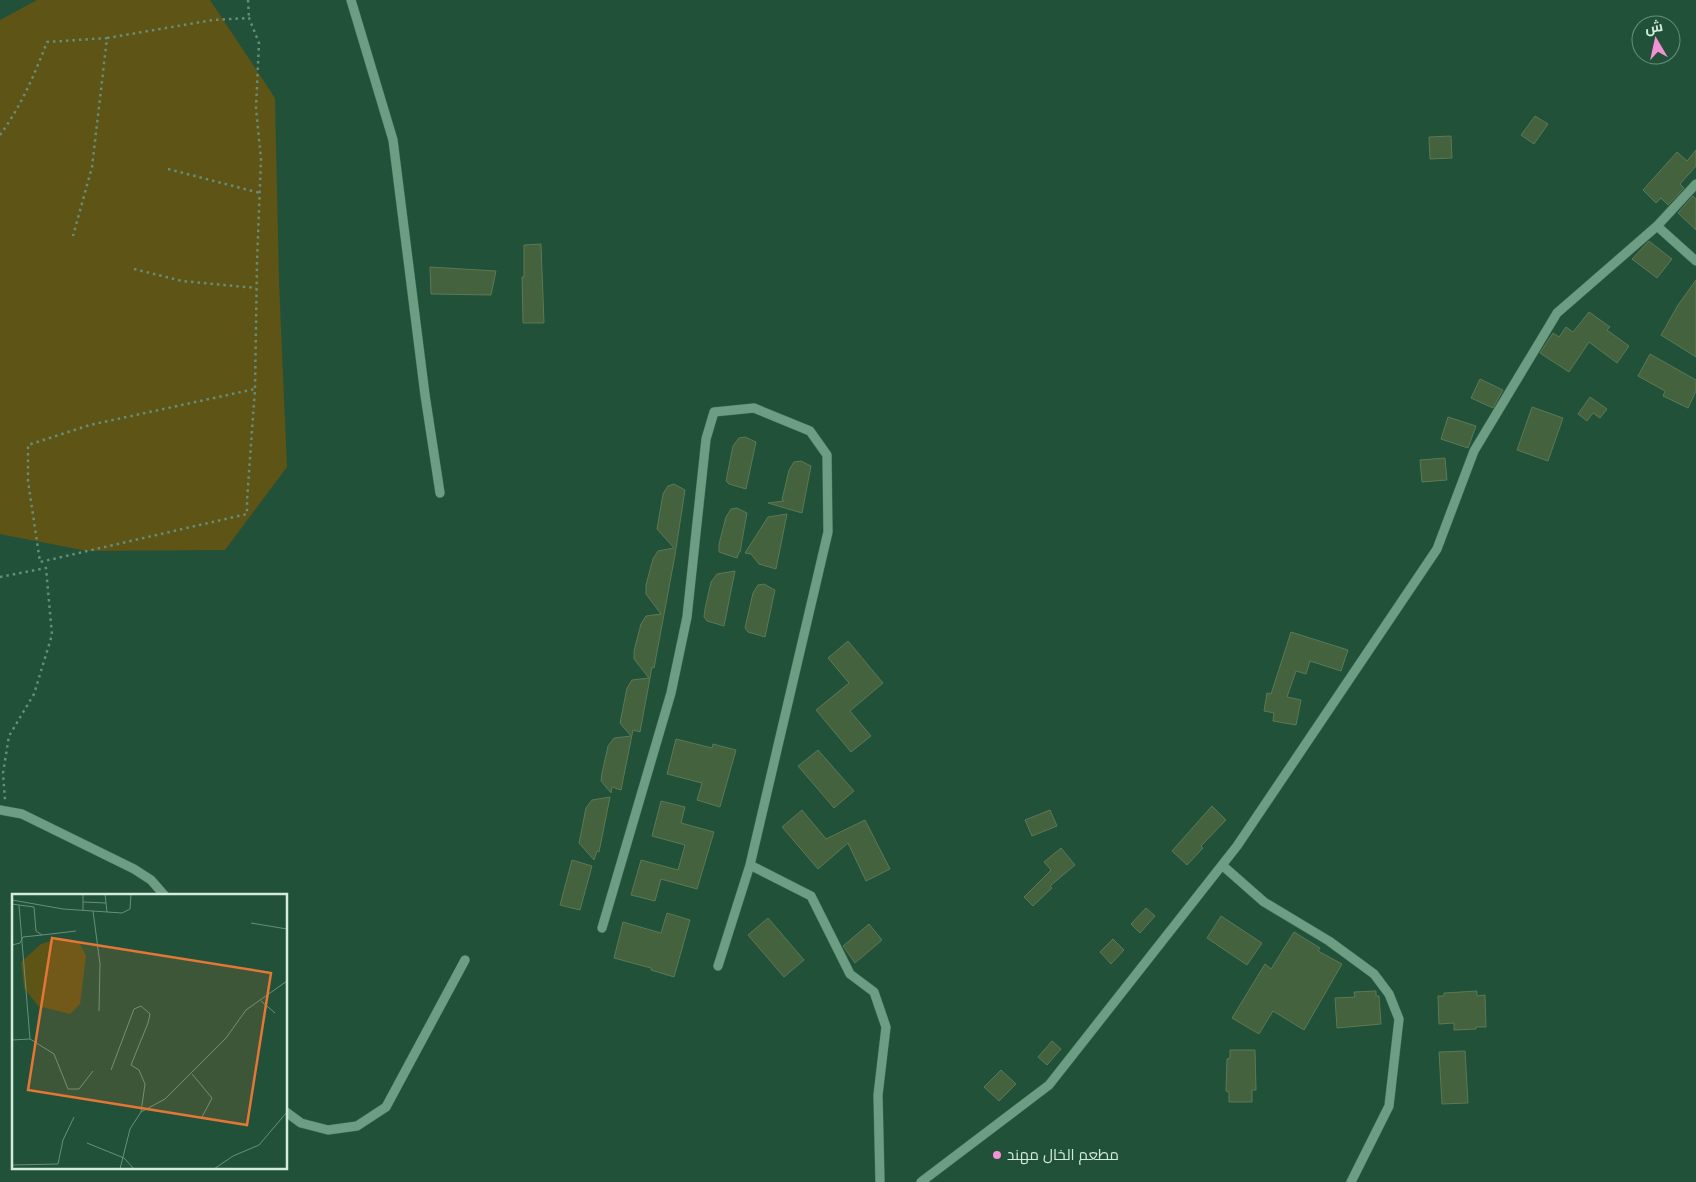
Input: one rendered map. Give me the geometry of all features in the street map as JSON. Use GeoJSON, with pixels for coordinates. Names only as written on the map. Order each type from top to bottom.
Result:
{"type":"FeatureCollection","features":[{"type":"Feature","properties":{"kind":"street"},"geometry":{"type":"LineString","coordinates":[[351,0],[393,140],[425,395],[440,493]]}},
{"type":"Feature","properties":{"kind":"street"},"geometry":{"type":"LineString","coordinates":[[921,1182],[1050,1085],[1237,846],[1437,549],[1474,451],[1557,313],[1657,226],[1696,184]]}},
{"type":"Feature","properties":{"kind":"street"},"geometry":{"type":"LineString","coordinates":[[1657,226],[1696,261]]}},
{"type":"Feature","properties":{"kind":"street"},"geometry":{"type":"LineString","coordinates":[[602,928],[671,693],[687,617],[706,438],[714,412],[754,408],[810,432],[827,455],[828,532],[750,865],[718,966]]}},
{"type":"Feature","properties":{"kind":"street"},"geometry":{"type":"LineString","coordinates":[[3,806],[134,869],[151,880],[163,894]]}},
{"type":"Feature","properties":{"kind":"street"},"geometry":{"type":"LineString","coordinates":[[750,865],[811,896],[850,974],[874,992],[886,1027],[878,1095],[880,1182]]}},
{"type":"Feature","properties":{"kind":"street"},"geometry":{"type":"LineString","coordinates":[[1222,865],[1264,902],[1329,941],[1374,974],[1389,994],[1399,1019],[1389,1106],[1351,1182]]}},
{"type":"Feature","properties":{"kind":"street"},"geometry":{"type":"LineString","coordinates":[[288,1114],[301,1124],[328,1130],[358,1126],[386,1107],[465,960]]}},
{"type":"Feature","properties":{"kind":"path"},"geometry":{"type":"LineString","coordinates":[[248,0],[248,18],[259,43],[256,108],[261,160],[256,288],[255,389],[247,500],[248,514],[40,562],[28,481],[28,445],[90,424],[255,389]]}},
{"type":"Feature","properties":{"kind":"path"},"geometry":{"type":"LineString","coordinates":[[0,135],[10,122],[47,42],[107,38],[213,20],[248,18]]}},
{"type":"Feature","properties":{"kind":"path"},"geometry":{"type":"LineString","coordinates":[[73,236],[92,167],[107,38]]}},
{"type":"Feature","properties":{"kind":"path"},"geometry":{"type":"LineString","coordinates":[[168,169],[260,193]]}},
{"type":"Feature","properties":{"kind":"path"},"geometry":{"type":"LineString","coordinates":[[134,270],[182,281],[256,288]]}},
{"type":"Feature","properties":{"kind":"path"},"geometry":{"type":"LineString","coordinates":[[0,577],[46,568],[52,635],[34,694],[9,736],[3,773],[3,806]]}},
{"type":"Feature","properties":{"kind":"shaded area"},"geometry":{"type":"Polygon","coordinates":[[[37,0],[210,0],[275,98],[279,281],[287,467],[225,550],[87,551],[0,534],[0,20],[37,0]]]}},
{"type":"Feature","properties":{"kind":"building"},"geometry":{"type":"Polygon","coordinates":[[[1535,116],[1548,124],[1534,144],[1521,135],[1535,116]]]}},
{"type":"Feature","properties":{"kind":"building"},"geometry":{"type":"Polygon","coordinates":[[[1451,136],[1452,158],[1430,159],[1429,137],[1451,136]]]}},
{"type":"Feature","properties":{"kind":"building"},"geometry":{"type":"Polygon","coordinates":[[[1696,150],[1696,166],[1680,184],[1684,188],[1668,205],[1661,198],[1656,203],[1643,190],[1677,152],[1687,161],[1696,150]]]}},
{"type":"Feature","properties":{"kind":"building"},"geometry":{"type":"Polygon","coordinates":[[[1693,196],[1696,199],[1696,230],[1678,213],[1693,196]]]}},
{"type":"Feature","properties":{"kind":"building"},"geometry":{"type":"Polygon","coordinates":[[[1649,241],[1672,259],[1657,278],[1632,259],[1649,241]]]}},
{"type":"Feature","properties":{"kind":"building"},"geometry":{"type":"Polygon","coordinates":[[[541,244],[544,323],[523,323],[522,277],[524,277],[524,245],[541,244]]]}},
{"type":"Feature","properties":{"kind":"building"},"geometry":{"type":"Polygon","coordinates":[[[430,267],[496,271],[491,295],[431,294],[430,267]]]}},
{"type":"Feature","properties":{"kind":"building"},"geometry":{"type":"Polygon","coordinates":[[[1696,280],[1696,357],[1661,335],[1678,305],[1696,280]]]}},
{"type":"Feature","properties":{"kind":"building"},"geometry":{"type":"Polygon","coordinates":[[[1589,312],[1610,327],[1607,330],[1629,346],[1617,363],[1589,342],[1569,372],[1540,353],[1553,333],[1559,337],[1566,327],[1573,332],[1589,312]]]}},
{"type":"Feature","properties":{"kind":"building"},"geometry":{"type":"Polygon","coordinates":[[[1650,354],[1696,380],[1696,391],[1688,408],[1663,396],[1665,391],[1638,376],[1650,354]]]}},
{"type":"Feature","properties":{"kind":"building"},"geometry":{"type":"Polygon","coordinates":[[[1480,379],[1503,390],[1493,408],[1471,398],[1480,379]]]}},
{"type":"Feature","properties":{"kind":"building"},"geometry":{"type":"Polygon","coordinates":[[[1590,397],[1607,409],[1600,418],[1593,413],[1587,421],[1578,414],[1590,397]]]}},
{"type":"Feature","properties":{"kind":"building"},"geometry":{"type":"Polygon","coordinates":[[[1532,407],[1563,418],[1548,461],[1517,450],[1532,407]]]}},
{"type":"Feature","properties":{"kind":"building"},"geometry":{"type":"Polygon","coordinates":[[[1448,417],[1476,426],[1468,448],[1441,439],[1448,417]]]}},
{"type":"Feature","properties":{"kind":"building"},"geometry":{"type":"Polygon","coordinates":[[[745,437],[756,442],[746,489],[729,484],[726,481],[733,446],[739,438],[745,437]]]}},
{"type":"Feature","properties":{"kind":"building"},"geometry":{"type":"Polygon","coordinates":[[[1445,458],[1447,480],[1422,482],[1420,460],[1445,458]]]}},
{"type":"Feature","properties":{"kind":"building"},"geometry":{"type":"Polygon","coordinates":[[[801,461],[811,466],[802,513],[768,503],[784,501],[782,500],[789,470],[794,462],[801,461]]]}},
{"type":"Feature","properties":{"kind":"building"},"geometry":{"type":"Polygon","coordinates":[[[674,484],[685,490],[654,668],[652,667],[640,732],[633,730],[621,790],[612,787],[611,793],[601,781],[602,773],[608,746],[614,738],[631,736],[620,723],[627,688],[632,680],[649,678],[634,659],[634,651],[641,624],[646,616],[661,614],[646,594],[646,585],[653,559],[658,551],[674,548],[657,529],[663,494],[668,486],[674,484]]]}},
{"type":"Feature","properties":{"kind":"building"},"geometry":{"type":"Polygon","coordinates":[[[737,508],[747,513],[740,552],[737,558],[719,552],[719,544],[726,517],[731,509],[737,508]]]}},
{"type":"Feature","properties":{"kind":"building"},"geometry":{"type":"Polygon","coordinates":[[[787,514],[776,569],[759,564],[751,554],[745,553],[768,517],[787,514]]]}},
{"type":"Feature","properties":{"kind":"building"},"geometry":{"type":"Polygon","coordinates":[[[735,571],[724,626],[707,621],[704,617],[711,582],[717,574],[735,571]]]}},
{"type":"Feature","properties":{"kind":"building"},"geometry":{"type":"Polygon","coordinates":[[[764,584],[775,590],[765,637],[748,632],[745,628],[753,593],[758,585],[764,584]]]}},
{"type":"Feature","properties":{"kind":"building"},"geometry":{"type":"Polygon","coordinates":[[[1291,632],[1348,650],[1341,671],[1310,661],[1306,674],[1296,671],[1287,697],[1301,700],[1296,725],[1273,721],[1274,713],[1264,711],[1267,693],[1271,694],[1291,632]]]}},
{"type":"Feature","properties":{"kind":"building"},"geometry":{"type":"Polygon","coordinates":[[[848,641],[883,683],[850,711],[871,736],[851,752],[816,710],[849,683],[828,658],[848,641]]]}},
{"type":"Feature","properties":{"kind":"building"},"geometry":{"type":"Polygon","coordinates":[[[676,739],[712,748],[713,744],[736,750],[720,807],[697,800],[702,783],[667,774],[676,739]]]}},
{"type":"Feature","properties":{"kind":"building"},"geometry":{"type":"Polygon","coordinates":[[[818,750],[854,791],[834,808],[798,766],[818,750]]]}},
{"type":"Feature","properties":{"kind":"building"},"geometry":{"type":"Polygon","coordinates":[[[610,797],[599,852],[597,851],[594,860],[579,843],[586,808],[592,800],[610,797]]]}},
{"type":"Feature","properties":{"kind":"building"},"geometry":{"type":"Polygon","coordinates":[[[661,801],[685,807],[681,823],[714,832],[697,889],[661,879],[655,901],[631,895],[641,860],[678,870],[685,845],[652,836],[661,801]]]}},
{"type":"Feature","properties":{"kind":"building"},"geometry":{"type":"Polygon","coordinates":[[[1212,806],[1226,820],[1201,846],[1203,848],[1187,865],[1172,851],[1212,806]]]}},
{"type":"Feature","properties":{"kind":"building"},"geometry":{"type":"Polygon","coordinates":[[[802,810],[826,839],[865,820],[890,869],[866,881],[848,843],[818,869],[782,827],[802,810]]]}},
{"type":"Feature","properties":{"kind":"building"},"geometry":{"type":"Polygon","coordinates":[[[1050,810],[1057,826],[1032,836],[1025,820],[1050,810]]]}},
{"type":"Feature","properties":{"kind":"building"},"geometry":{"type":"Polygon","coordinates":[[[1061,848],[1075,865],[1050,886],[1052,888],[1033,906],[1024,897],[1051,870],[1044,862],[1061,848]]]}},
{"type":"Feature","properties":{"kind":"building"},"geometry":{"type":"Polygon","coordinates":[[[572,860],[592,866],[580,910],[560,905],[572,860]]]}},
{"type":"Feature","properties":{"kind":"building"},"geometry":{"type":"Polygon","coordinates":[[[1146,908],[1155,916],[1140,933],[1131,924],[1146,908]]]}},
{"type":"Feature","properties":{"kind":"building"},"geometry":{"type":"Polygon","coordinates":[[[667,913],[690,920],[674,977],[651,970],[651,968],[614,958],[623,922],[661,933],[667,913]]]}},
{"type":"Feature","properties":{"kind":"building"},"geometry":{"type":"Polygon","coordinates":[[[1221,916],[1262,943],[1247,965],[1207,938],[1221,916]]]}},
{"type":"Feature","properties":{"kind":"building"},"geometry":{"type":"Polygon","coordinates":[[[768,918],[804,960],[784,977],[748,935],[768,918]]]}},
{"type":"Feature","properties":{"kind":"building"},"geometry":{"type":"Polygon","coordinates":[[[869,924],[882,940],[855,963],[843,946],[869,924]]]}},
{"type":"Feature","properties":{"kind":"building"},"geometry":{"type":"Polygon","coordinates":[[[1294,932],[1320,948],[1318,951],[1342,964],[1304,1030],[1273,1011],[1259,1034],[1232,1018],[1265,964],[1271,969],[1294,932]]]}},
{"type":"Feature","properties":{"kind":"building"},"geometry":{"type":"Polygon","coordinates":[[[1113,939],[1124,950],[1111,964],[1100,952],[1113,939]]]}},
{"type":"Feature","properties":{"kind":"building"},"geometry":{"type":"Polygon","coordinates":[[[1376,991],[1376,996],[1379,996],[1381,1024],[1337,1028],[1335,998],[1355,997],[1354,992],[1376,991]]]}},
{"type":"Feature","properties":{"kind":"building"},"geometry":{"type":"Polygon","coordinates":[[[1477,991],[1477,996],[1485,995],[1486,1027],[1454,1030],[1454,1023],[1439,1024],[1438,996],[1444,996],[1444,993],[1477,991]]]}},
{"type":"Feature","properties":{"kind":"building"},"geometry":{"type":"Polygon","coordinates":[[[1052,1041],[1061,1049],[1047,1065],[1038,1057],[1052,1041]]]}},
{"type":"Feature","properties":{"kind":"building"},"geometry":{"type":"Polygon","coordinates":[[[1230,1050],[1255,1050],[1256,1090],[1252,1090],[1252,1102],[1229,1102],[1229,1092],[1226,1091],[1227,1059],[1230,1058],[1230,1050]]]}},
{"type":"Feature","properties":{"kind":"building"},"geometry":{"type":"Polygon","coordinates":[[[1465,1051],[1468,1103],[1442,1104],[1439,1052],[1465,1051]]]}},
{"type":"Feature","properties":{"kind":"building"},"geometry":{"type":"Polygon","coordinates":[[[1001,1070],[1016,1084],[999,1101],[984,1087],[1001,1070]]]}},
{"type":"Feature","properties":{"kind":"place","name":"مطعم الخال مهند"},"geometry":{"type":"Point","coordinates":[997,1155]}}]}
